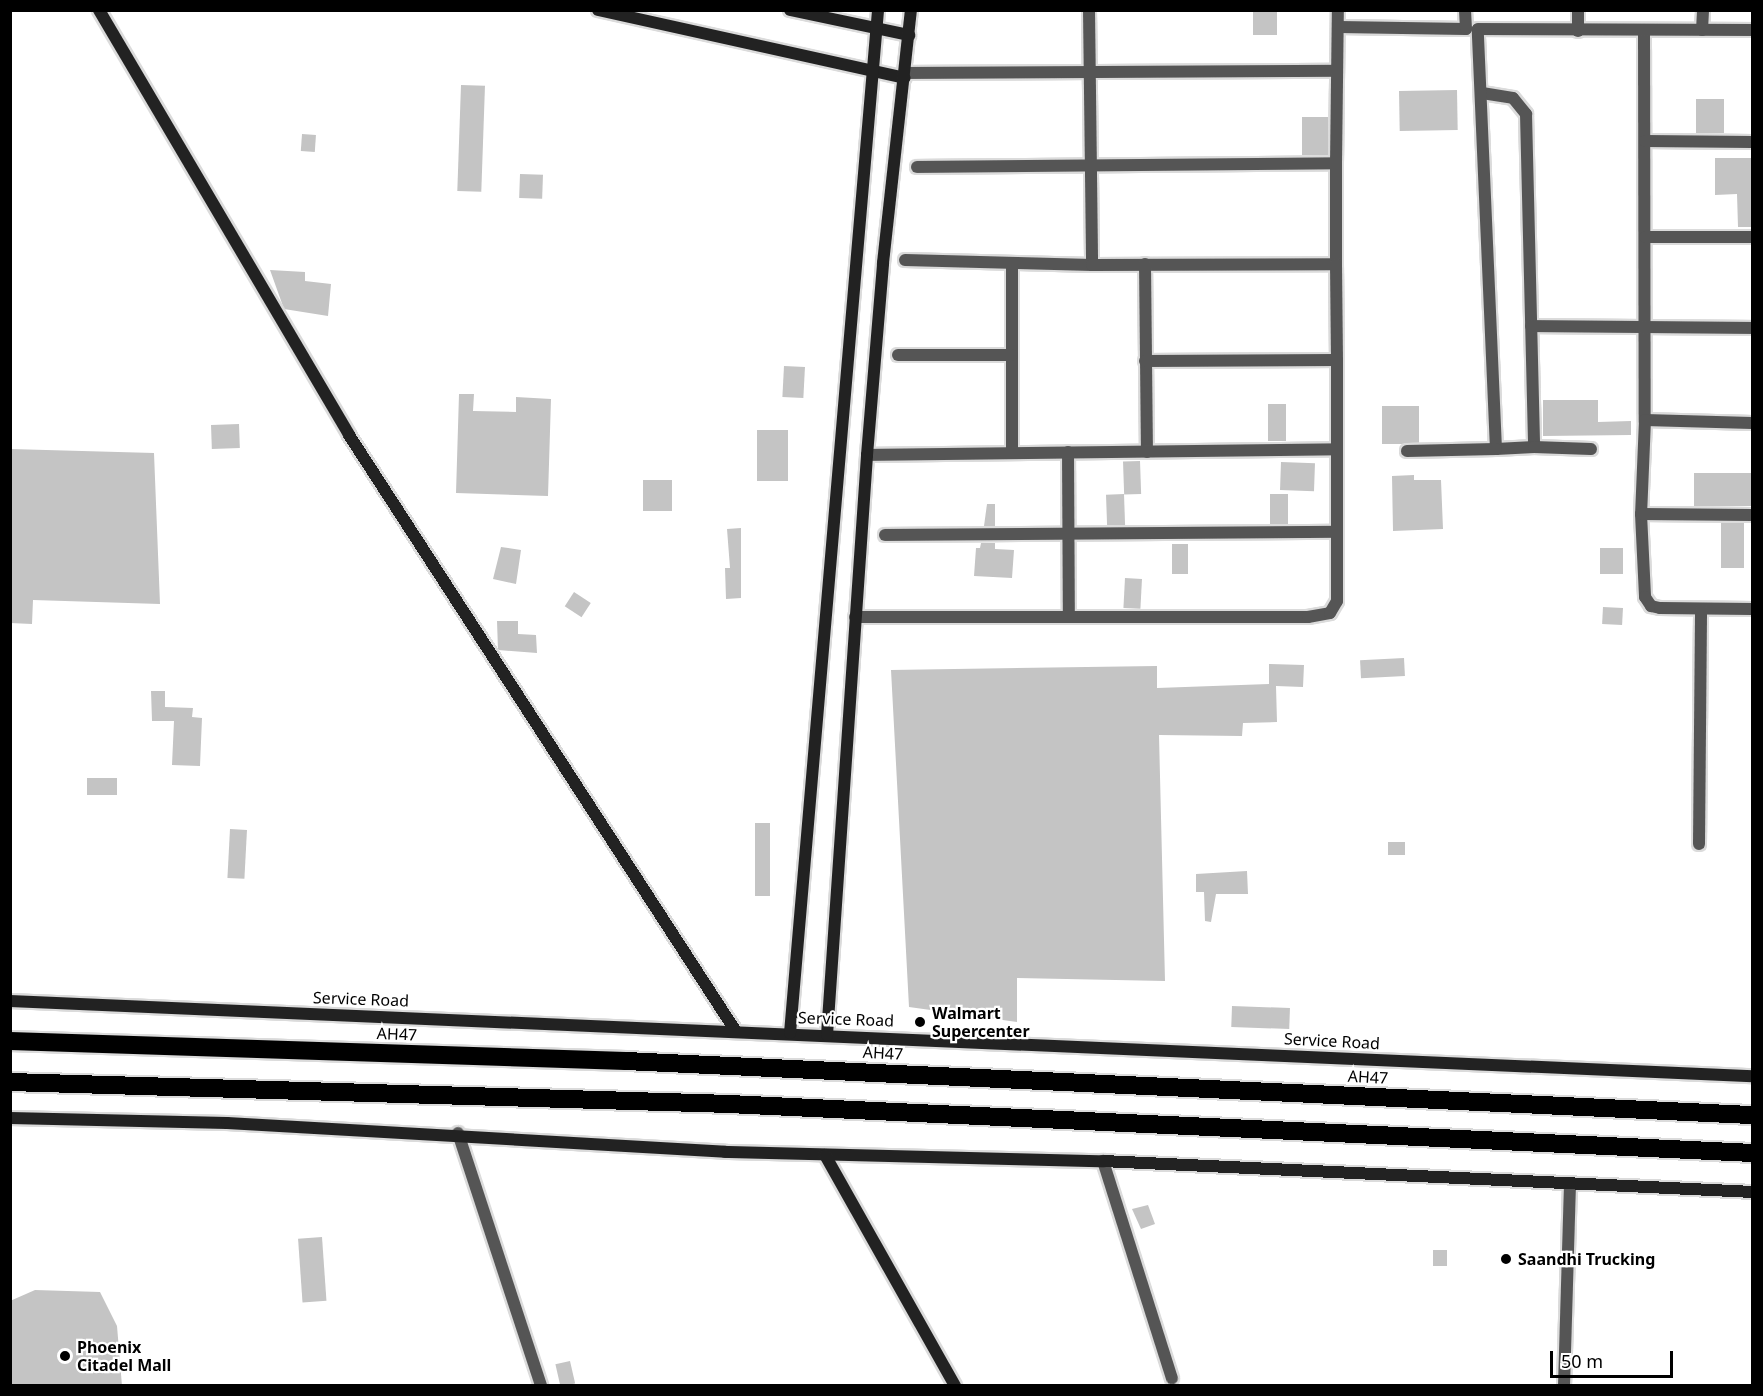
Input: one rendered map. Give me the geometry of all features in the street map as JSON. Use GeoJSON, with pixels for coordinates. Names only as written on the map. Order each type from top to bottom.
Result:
{"type":"FeatureCollection","features":[{"type":"Feature","properties":{"kind":"highway","name":"AH47"},"geometry":{"type":"LineString","coordinates":[[10,1041],[626,1061],[1752,1115]]}},
{"type":"Feature","properties":{"kind":"highway"},"geometry":{"type":"LineString","coordinates":[[10,1082],[741,1105],[1752,1153]]}},
{"type":"Feature","properties":{"kind":"street"},"geometry":{"type":"LineString","coordinates":[[99,10],[349,435],[735,1030]]}},
{"type":"Feature","properties":{"kind":"street"},"geometry":{"type":"LineString","coordinates":[[597,10],[873,72],[905,75],[1337,70]]}},
{"type":"Feature","properties":{"kind":"street"},"geometry":{"type":"LineString","coordinates":[[790,10],[909,35]]}},
{"type":"Feature","properties":{"kind":"street"},"geometry":{"type":"LineString","coordinates":[[790,1033],[878,10]]}},
{"type":"Feature","properties":{"kind":"street"},"geometry":{"type":"LineString","coordinates":[[827,1035],[867,456],[883,263],[911,10]]}},
{"type":"Feature","properties":{"kind":"street"},"geometry":{"type":"LineString","coordinates":[[1089,10],[1092,265]]}},
{"type":"Feature","properties":{"kind":"street"},"geometry":{"type":"LineString","coordinates":[[855,617],[1308,617],[1330,613],[1337,601],[1338,10]]}},
{"type":"Feature","properties":{"kind":"street"},"geometry":{"type":"LineString","coordinates":[[1465,10],[1472,29],[1482,93],[1496,449]]}},
{"type":"Feature","properties":{"kind":"street"},"geometry":{"type":"LineString","coordinates":[[1578,10],[1578,31]]}},
{"type":"Feature","properties":{"kind":"street"},"geometry":{"type":"LineString","coordinates":[[1702,30],[1703,10]]}},
{"type":"Feature","properties":{"kind":"street"},"geometry":{"type":"LineString","coordinates":[[1339,27],[1578,31],[1752,30]]}},
{"type":"Feature","properties":{"kind":"street"},"geometry":{"type":"LineString","coordinates":[[1644,30],[1646,328],[1641,514],[1645,597],[1651,606],[1660,608],[1752,609]]}},
{"type":"Feature","properties":{"kind":"street"},"geometry":{"type":"LineString","coordinates":[[1482,93],[1513,98],[1526,114],[1534,447]]}},
{"type":"Feature","properties":{"kind":"street"},"geometry":{"type":"LineString","coordinates":[[1645,141],[1752,142]]}},
{"type":"Feature","properties":{"kind":"street"},"geometry":{"type":"LineString","coordinates":[[917,167],[1336,163]]}},
{"type":"Feature","properties":{"kind":"street"},"geometry":{"type":"LineString","coordinates":[[1645,237],[1752,237]]}},
{"type":"Feature","properties":{"kind":"street"},"geometry":{"type":"LineString","coordinates":[[905,260],[1092,265],[1336,264]]}},
{"type":"Feature","properties":{"kind":"street"},"geometry":{"type":"LineString","coordinates":[[1011,263],[1012,453]]}},
{"type":"Feature","properties":{"kind":"street"},"geometry":{"type":"LineString","coordinates":[[1144,264],[1147,452]]}},
{"type":"Feature","properties":{"kind":"street"},"geometry":{"type":"LineString","coordinates":[[1531,326],[1752,328]]}},
{"type":"Feature","properties":{"kind":"street"},"geometry":{"type":"LineString","coordinates":[[898,355],[1012,355]]}},
{"type":"Feature","properties":{"kind":"street"},"geometry":{"type":"LineString","coordinates":[[1145,361],[1337,360]]}},
{"type":"Feature","properties":{"kind":"street"},"geometry":{"type":"LineString","coordinates":[[1645,420],[1752,423]]}},
{"type":"Feature","properties":{"kind":"street"},"geometry":{"type":"LineString","coordinates":[[1407,451],[1534,447],[1591,449]]}},
{"type":"Feature","properties":{"kind":"street"},"geometry":{"type":"LineString","coordinates":[[867,456],[1336,449]]}},
{"type":"Feature","properties":{"kind":"street"},"geometry":{"type":"LineString","coordinates":[[1068,452],[1066,535],[1069,617]]}},
{"type":"Feature","properties":{"kind":"street"},"geometry":{"type":"LineString","coordinates":[[1641,514],[1752,515]]}},
{"type":"Feature","properties":{"kind":"street"},"geometry":{"type":"LineString","coordinates":[[885,536],[1336,532]]}},
{"type":"Feature","properties":{"kind":"street"},"geometry":{"type":"LineString","coordinates":[[1699,844],[1701,610]]}},
{"type":"Feature","properties":{"kind":"street","name":"Service Road"},"geometry":{"type":"LineString","coordinates":[[10,1001],[735,1030],[1752,1076]]}},
{"type":"Feature","properties":{"kind":"street"},"geometry":{"type":"LineString","coordinates":[[10,1118],[458,1133],[825,1155],[1103,1161],[1752,1192]]}},
{"type":"Feature","properties":{"kind":"street"},"geometry":{"type":"LineString","coordinates":[[458,1133],[541,1386]]}},
{"type":"Feature","properties":{"kind":"street"},"geometry":{"type":"LineString","coordinates":[[825,1155],[955,1386]]}},
{"type":"Feature","properties":{"kind":"street"},"geometry":{"type":"LineString","coordinates":[[1103,1161],[1172,1378]]}},
{"type":"Feature","properties":{"kind":"street"},"geometry":{"type":"LineString","coordinates":[[1564,1386],[1570,1184]]}},
{"type":"Feature","properties":{"kind":"building"},"geometry":{"type":"Polygon","coordinates":[[[1253,10],[1277,10],[1277,35],[1253,35],[1253,10]]]}},
{"type":"Feature","properties":{"kind":"building"},"geometry":{"type":"Polygon","coordinates":[[[461,85],[485,86],[481,192],[457,191],[461,85]]]}},
{"type":"Feature","properties":{"kind":"building"},"geometry":{"type":"Polygon","coordinates":[[[1457,90],[1458,130],[1400,131],[1399,91],[1457,90]]]}},
{"type":"Feature","properties":{"kind":"building"},"geometry":{"type":"Polygon","coordinates":[[[1696,99],[1724,99],[1724,133],[1696,133],[1696,99]]]}},
{"type":"Feature","properties":{"kind":"building"},"geometry":{"type":"Polygon","coordinates":[[[1302,117],[1328,117],[1328,155],[1302,155],[1302,117]]]}},
{"type":"Feature","properties":{"kind":"building"},"geometry":{"type":"Polygon","coordinates":[[[302,134],[316,135],[315,152],[301,151],[302,134]]]}},
{"type":"Feature","properties":{"kind":"building"},"geometry":{"type":"Polygon","coordinates":[[[1715,158],[1752,158],[1752,227],[1738,227],[1737,194],[1715,195],[1715,158]]]}},
{"type":"Feature","properties":{"kind":"building"},"geometry":{"type":"Polygon","coordinates":[[[520,174],[543,175],[542,199],[519,198],[520,174]]]}},
{"type":"Feature","properties":{"kind":"building"},"geometry":{"type":"Polygon","coordinates":[[[270,270],[305,272],[305,281],[331,284],[328,316],[284,309],[270,270]]]}},
{"type":"Feature","properties":{"kind":"building"},"geometry":{"type":"Polygon","coordinates":[[[784,366],[805,367],[803,398],[782,397],[784,366]]]}},
{"type":"Feature","properties":{"kind":"building"},"geometry":{"type":"Polygon","coordinates":[[[459,394],[474,394],[473,411],[516,412],[516,397],[551,399],[548,496],[456,493],[459,394]]]}},
{"type":"Feature","properties":{"kind":"building"},"geometry":{"type":"Polygon","coordinates":[[[1543,400],[1598,400],[1598,422],[1631,421],[1631,435],[1543,436],[1543,400]]]}},
{"type":"Feature","properties":{"kind":"building"},"geometry":{"type":"Polygon","coordinates":[[[1268,404],[1286,404],[1286,441],[1268,441],[1268,404]]]}},
{"type":"Feature","properties":{"kind":"building"},"geometry":{"type":"Polygon","coordinates":[[[1382,406],[1419,406],[1419,444],[1382,444],[1382,406]]]}},
{"type":"Feature","properties":{"kind":"building"},"geometry":{"type":"Polygon","coordinates":[[[239,424],[240,448],[212,449],[211,425],[239,424]]]}},
{"type":"Feature","properties":{"kind":"building"},"geometry":{"type":"Polygon","coordinates":[[[757,430],[788,430],[788,481],[757,481],[757,430]]]}},
{"type":"Feature","properties":{"kind":"building"},"geometry":{"type":"Polygon","coordinates":[[[10,449],[154,453],[160,604],[33,600],[32,624],[10,623],[10,449]]]}},
{"type":"Feature","properties":{"kind":"building"},"geometry":{"type":"Polygon","coordinates":[[[1140,461],[1141,494],[1124,495],[1123,462],[1140,461]]]}},
{"type":"Feature","properties":{"kind":"building"},"geometry":{"type":"Polygon","coordinates":[[[1281,462],[1315,463],[1314,491],[1280,490],[1281,462]]]}},
{"type":"Feature","properties":{"kind":"building"},"geometry":{"type":"Polygon","coordinates":[[[1694,473],[1752,473],[1752,506],[1694,506],[1694,473]]]}},
{"type":"Feature","properties":{"kind":"building"},"geometry":{"type":"Polygon","coordinates":[[[1414,475],[1414,480],[1441,480],[1443,529],[1393,531],[1392,476],[1414,475]]]}},
{"type":"Feature","properties":{"kind":"building"},"geometry":{"type":"Polygon","coordinates":[[[643,480],[672,480],[672,511],[643,511],[643,480]]]}},
{"type":"Feature","properties":{"kind":"building"},"geometry":{"type":"Polygon","coordinates":[[[1124,494],[1125,525],[1107,526],[1106,495],[1124,494]]]}},
{"type":"Feature","properties":{"kind":"building"},"geometry":{"type":"Polygon","coordinates":[[[1270,494],[1288,494],[1288,524],[1270,524],[1270,494]]]}},
{"type":"Feature","properties":{"kind":"building"},"geometry":{"type":"Polygon","coordinates":[[[987,504],[995,504],[995,526],[984,526],[987,504]]]}},
{"type":"Feature","properties":{"kind":"building"},"geometry":{"type":"Polygon","coordinates":[[[1721,523],[1744,523],[1744,568],[1721,568],[1721,523]]]}},
{"type":"Feature","properties":{"kind":"building"},"geometry":{"type":"Polygon","coordinates":[[[741,528],[741,598],[726,599],[725,568],[730,568],[727,529],[741,528]]]}},
{"type":"Feature","properties":{"kind":"building"},"geometry":{"type":"Polygon","coordinates":[[[981,543],[995,543],[995,549],[1014,550],[1012,578],[974,576],[976,548],[980,548],[981,543]]]}},
{"type":"Feature","properties":{"kind":"building"},"geometry":{"type":"Polygon","coordinates":[[[1172,544],[1188,544],[1188,574],[1172,574],[1172,544]]]}},
{"type":"Feature","properties":{"kind":"building"},"geometry":{"type":"Polygon","coordinates":[[[501,547],[521,550],[516,584],[493,579],[501,547]]]}},
{"type":"Feature","properties":{"kind":"building"},"geometry":{"type":"Polygon","coordinates":[[[1600,548],[1623,548],[1623,574],[1600,574],[1600,548]]]}},
{"type":"Feature","properties":{"kind":"building"},"geometry":{"type":"Polygon","coordinates":[[[1125,578],[1142,579],[1140,609],[1123,608],[1125,578]]]}},
{"type":"Feature","properties":{"kind":"building"},"geometry":{"type":"Polygon","coordinates":[[[574,592],[591,603],[582,617],[565,606],[574,592]]]}},
{"type":"Feature","properties":{"kind":"building"},"geometry":{"type":"Polygon","coordinates":[[[1603,607],[1623,608],[1622,625],[1602,624],[1603,607]]]}},
{"type":"Feature","properties":{"kind":"building"},"geometry":{"type":"Polygon","coordinates":[[[497,621],[518,621],[518,634],[536,635],[537,653],[498,650],[497,621]]]}},
{"type":"Feature","properties":{"kind":"building"},"geometry":{"type":"Polygon","coordinates":[[[1404,658],[1405,676],[1361,678],[1360,660],[1404,658]]]}},
{"type":"Feature","properties":{"kind":"building"},"geometry":{"type":"Polygon","coordinates":[[[1269,664],[1304,665],[1303,687],[1276,686],[1277,722],[1243,723],[1242,736],[1159,735],[1165,981],[1017,978],[1017,1022],[909,1007],[891,670],[1157,666],[1157,688],[1269,684],[1269,664]]]}},
{"type":"Feature","properties":{"kind":"building"},"geometry":{"type":"Polygon","coordinates":[[[151,691],[165,691],[165,707],[193,708],[192,717],[202,718],[200,766],[172,765],[174,721],[152,721],[151,691]]]}},
{"type":"Feature","properties":{"kind":"building"},"geometry":{"type":"Polygon","coordinates":[[[87,778],[117,778],[117,795],[87,795],[87,778]]]}},
{"type":"Feature","properties":{"kind":"building"},"geometry":{"type":"Polygon","coordinates":[[[755,823],[770,823],[770,896],[755,896],[755,823]]]}},
{"type":"Feature","properties":{"kind":"building"},"geometry":{"type":"Polygon","coordinates":[[[230,829],[247,830],[244,879],[227,878],[230,829]]]}},
{"type":"Feature","properties":{"kind":"building"},"geometry":{"type":"Polygon","coordinates":[[[1388,842],[1405,842],[1405,855],[1388,855],[1388,842]]]}},
{"type":"Feature","properties":{"kind":"building"},"geometry":{"type":"Polygon","coordinates":[[[1247,871],[1248,894],[1216,894],[1211,922],[1205,921],[1204,892],[1196,892],[1196,874],[1247,871]]]}},
{"type":"Feature","properties":{"kind":"building"},"geometry":{"type":"Polygon","coordinates":[[[1232,1006],[1290,1008],[1289,1029],[1231,1027],[1232,1006]]]}},
{"type":"Feature","properties":{"kind":"building"},"geometry":{"type":"Polygon","coordinates":[[[1148,1205],[1155,1224],[1141,1229],[1132,1209],[1148,1205]]]}},
{"type":"Feature","properties":{"kind":"building"},"geometry":{"type":"Polygon","coordinates":[[[322,1237],[326,1301],[303,1303],[298,1239],[322,1237]]]}},
{"type":"Feature","properties":{"kind":"building"},"geometry":{"type":"Polygon","coordinates":[[[1433,1250],[1447,1250],[1447,1266],[1433,1266],[1433,1250]]]}},
{"type":"Feature","properties":{"kind":"building","name":"Phoenix Citadel Mall"},"geometry":{"type":"Polygon","coordinates":[[[35,1290],[100,1292],[117,1326],[122,1386],[10,1386],[10,1301],[35,1290]]]}},
{"type":"Feature","properties":{"kind":"building"},"geometry":{"type":"Polygon","coordinates":[[[570,1361],[575,1383],[560,1386],[555,1364],[570,1361]]]}},
{"type":"Feature","properties":{"kind":"place","name":"Walmart Supercenter"},"geometry":{"type":"Point","coordinates":[920,1022]}},
{"type":"Feature","properties":{"kind":"place","name":"Saandhi Trucking"},"geometry":{"type":"Point","coordinates":[1506,1259]}},
{"type":"Feature","properties":{"kind":"place","name":"Phoenix Citadel Mall"},"geometry":{"type":"Point","coordinates":[65,1356]}}]}
